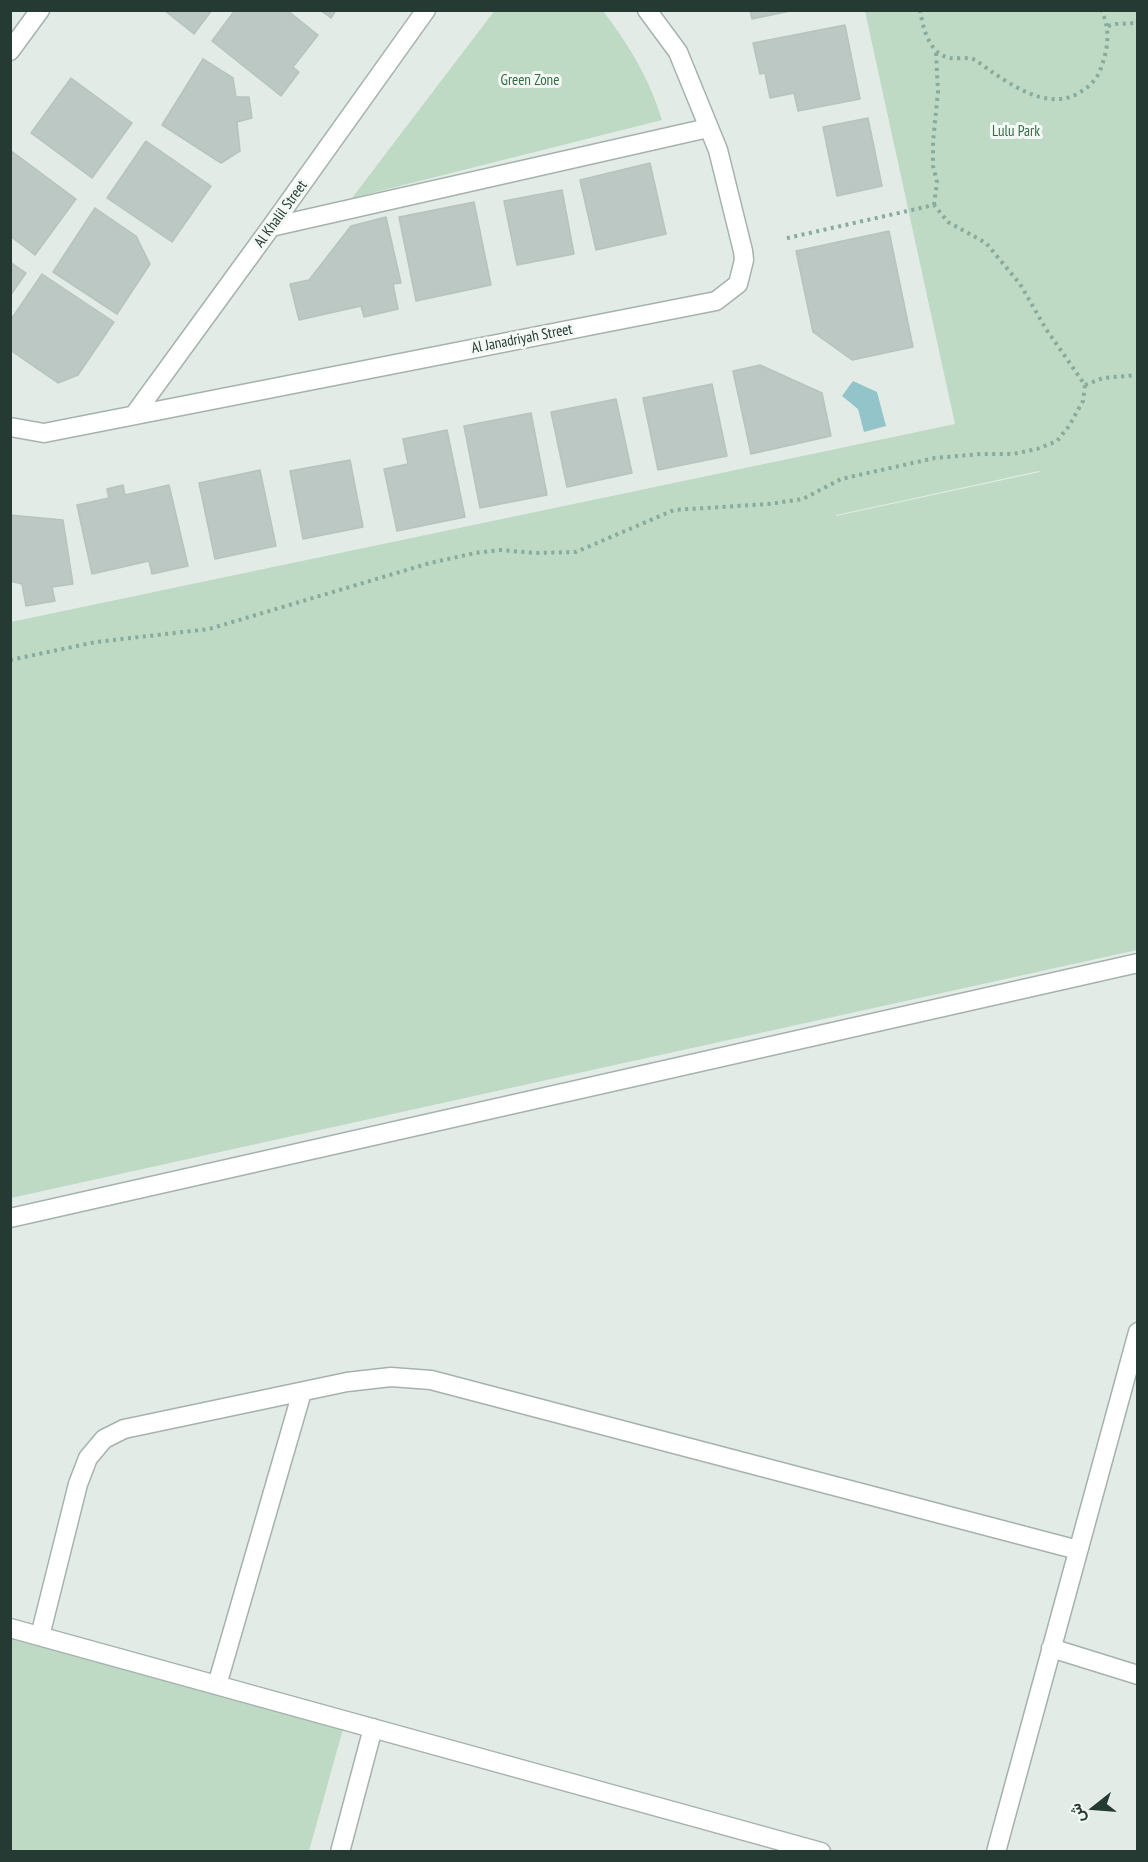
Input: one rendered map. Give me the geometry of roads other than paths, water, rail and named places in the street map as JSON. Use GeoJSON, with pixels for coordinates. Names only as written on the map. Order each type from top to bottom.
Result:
{"type":"FeatureCollection","features":[{"type":"Feature","properties":{"kind":"street"},"geometry":{"type":"LineString","coordinates":[[10,51],[40,10]]}},
{"type":"Feature","properties":{"kind":"street","name":"Al Khalil Street"},"geometry":{"type":"LineString","coordinates":[[134,415],[272,227],[426,10]]}},
{"type":"Feature","properties":{"kind":"street","name":"Al Janadriyah Street"},"geometry":{"type":"LineString","coordinates":[[10,427],[44,433],[716,301],[738,284],[744,260],[718,150],[678,52],[647,10]]}},
{"type":"Feature","properties":{"kind":"street"},"geometry":{"type":"LineString","coordinates":[[272,227],[708,128]]}},
{"type":"Feature","properties":{"kind":"street"},"geometry":{"type":"LineString","coordinates":[[10,1218],[1137,963]]}},
{"type":"Feature","properties":{"kind":"street"},"geometry":{"type":"LineString","coordinates":[[996,1851],[1137,1332]]}},
{"type":"Feature","properties":{"kind":"street"},"geometry":{"type":"LineString","coordinates":[[40,1636],[78,1484],[88,1458],[104,1439],[124,1429],[347,1382],[391,1377],[431,1380],[1078,1550]]}},
{"type":"Feature","properties":{"kind":"street"},"geometry":{"type":"LineString","coordinates":[[217,1685],[302,1392]]}},
{"type":"Feature","properties":{"kind":"street"},"geometry":{"type":"LineString","coordinates":[[10,1628],[814,1851]]}},
{"type":"Feature","properties":{"kind":"street"},"geometry":{"type":"LineString","coordinates":[[1051,1648],[1137,1675]]}},
{"type":"Feature","properties":{"kind":"street"},"geometry":{"type":"LineString","coordinates":[[340,1851],[373,1728]]}},
{"type":"Feature","properties":{"kind":"water"},"geometry":{"type":"Polygon","coordinates":[[[853,381],[877,392],[886,426],[864,432],[858,409],[842,396],[853,381]]]}},
{"type":"Feature","properties":{"kind":"park label","name":"Green Zone"},"geometry":{"type":"Point","coordinates":[530,81]}},
{"type":"Feature","properties":{"kind":"park label","name":"Lulu Park"},"geometry":{"type":"Point","coordinates":[1016,132]}}]}
